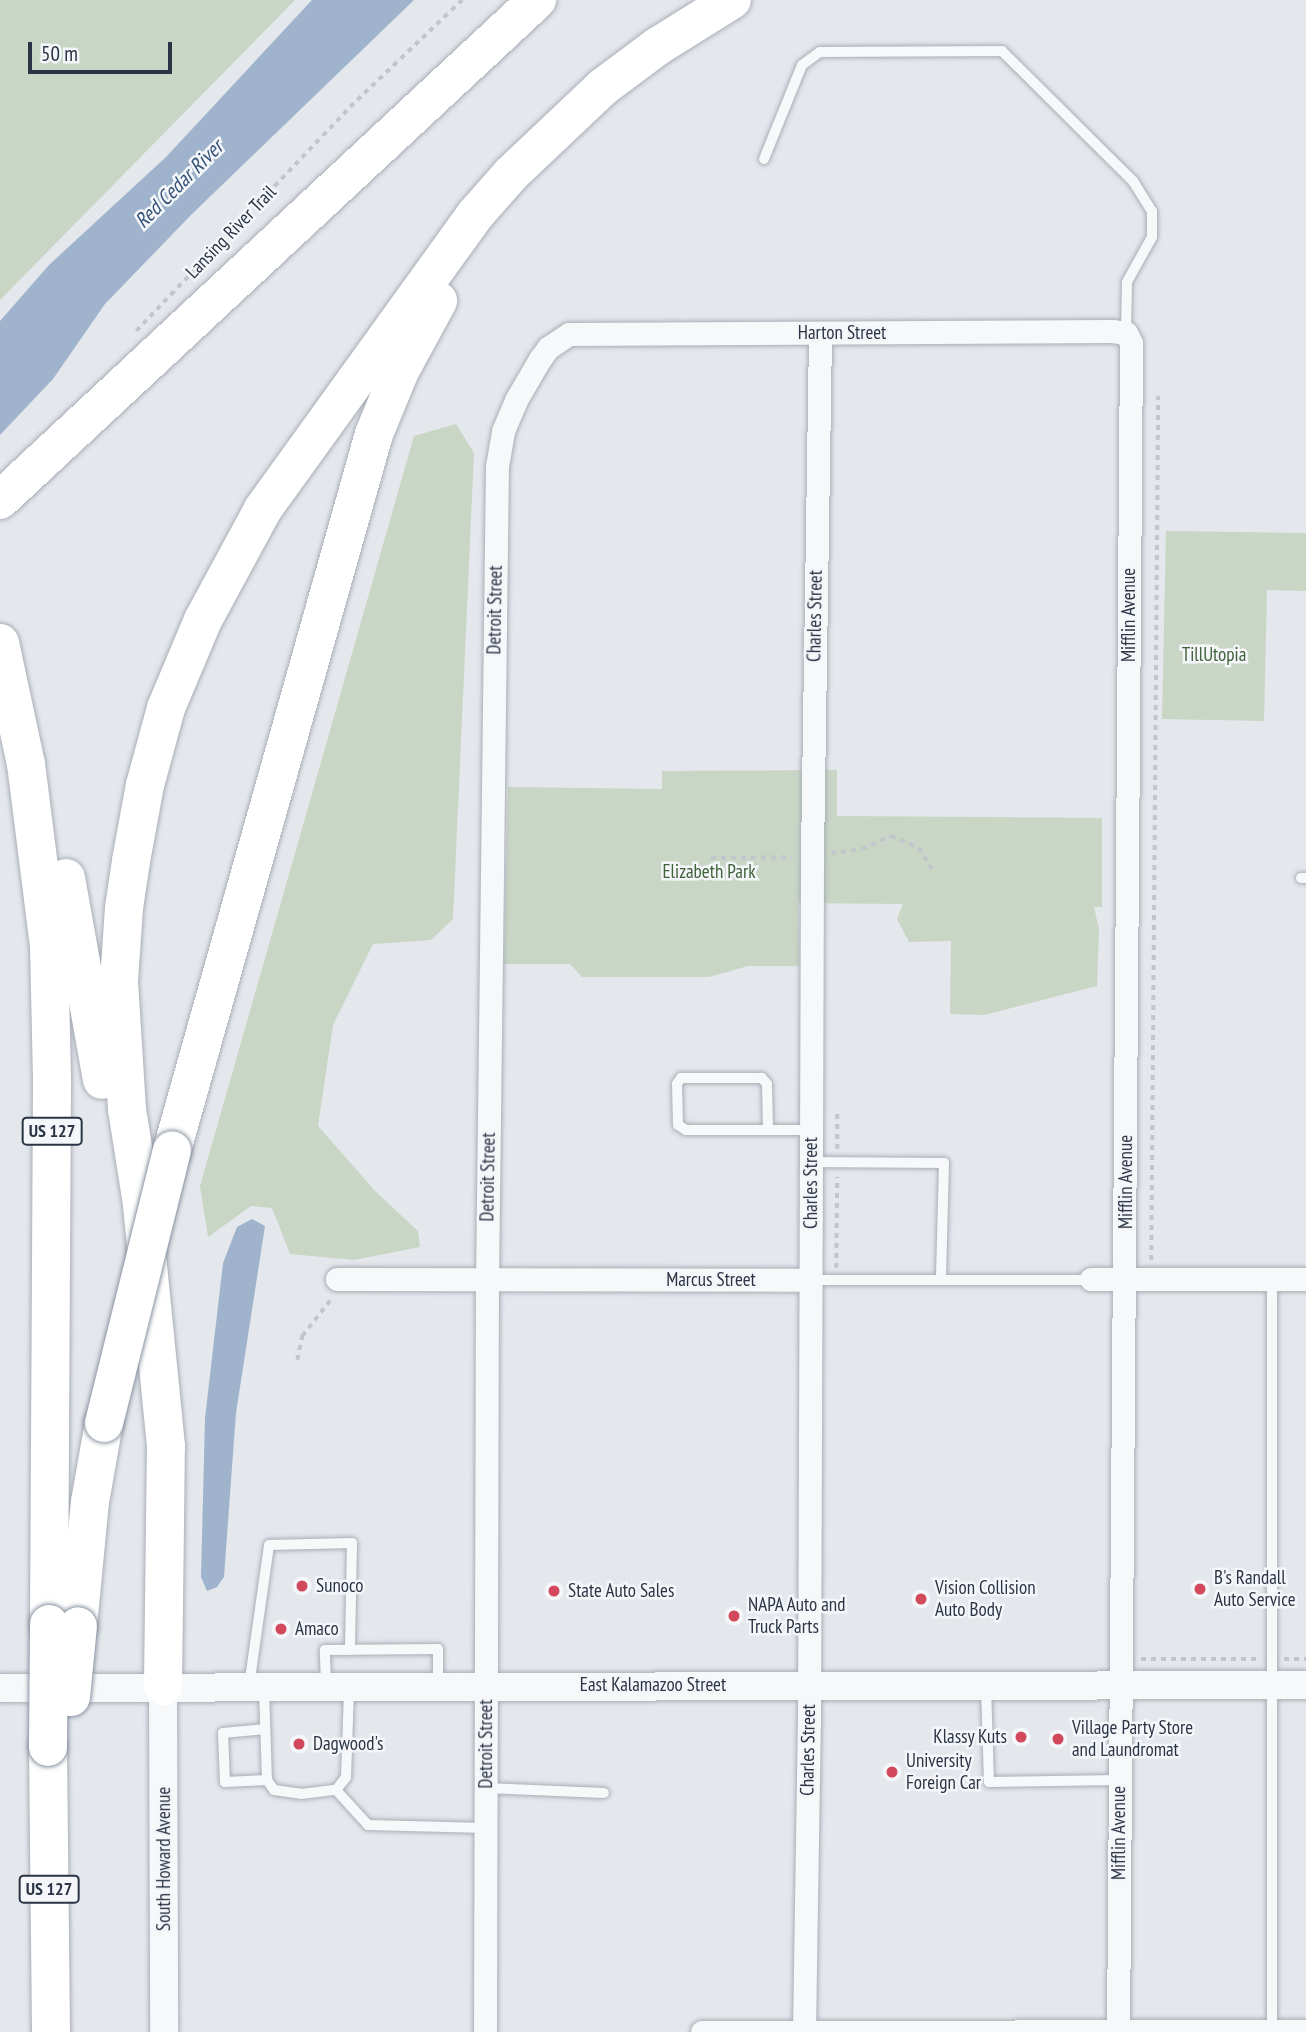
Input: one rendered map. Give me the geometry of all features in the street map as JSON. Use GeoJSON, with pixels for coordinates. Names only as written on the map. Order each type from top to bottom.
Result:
{"type":"FeatureCollection","features":[{"type":"Feature","properties":{"kind":"highway"},"geometry":{"type":"LineString","coordinates":[[0,500],[537,0]]}},
{"type":"Feature","properties":{"kind":"highway"},"geometry":{"type":"LineString","coordinates":[[163,1686],[167,1470],[149,1301],[142,1203],[121,1045],[119,981],[124,908],[145,785],[166,708],[203,620],[263,509],[475,215],[554,132],[603,87],[657,46],[732,0]]}},
{"type":"Feature","properties":{"kind":"highway"},"geometry":{"type":"LineString","coordinates":[[63,1625],[104,1423],[172,1150],[374,434],[427,318],[497,210],[554,132]]}},
{"type":"Feature","properties":{"kind":"highway"},"geometry":{"type":"LineString","coordinates":[[4,658],[52,814],[101,1075],[149,1301]]}},
{"type":"Feature","properties":{"kind":"highway","name":"US 127"},"geometry":{"type":"LineString","coordinates":[[4,658],[35,818],[46,914],[51,998],[63,1625],[57,1748],[52,2032]]}},
{"type":"Feature","properties":{"kind":"street","name":"Harton Street"},"geometry":{"type":"LineString","coordinates":[[559,339],[579,333],[1126,333]]}},
{"type":"Feature","properties":{"kind":"street","name":"Charles Street"},"geometry":{"type":"LineString","coordinates":[[804,2031],[809,1685],[811,869],[820,333]]}},
{"type":"Feature","properties":{"kind":"street","name":"Mifflin Avenue"},"geometry":{"type":"LineString","coordinates":[[1118,2031],[1131,343],[1126,333]]}},
{"type":"Feature","properties":{"kind":"street","name":"Detroit Street"},"geometry":{"type":"LineString","coordinates":[[485,2032],[487,1281],[497,466],[503,431],[516,400],[540,359],[559,339]]}},
{"type":"Feature","properties":{"kind":"street","name":"Marcus Street"},"geometry":{"type":"LineString","coordinates":[[342,1279],[810,1280]]}},
{"type":"Feature","properties":{"kind":"street","name":"Marcus Street"},"geometry":{"type":"LineString","coordinates":[[1088,1280],[1306,1279]]}},
{"type":"Feature","properties":{"kind":"street","name":"East Kalamazoo Street"},"geometry":{"type":"LineString","coordinates":[[0,1688],[986,1685],[1121,1672],[1272,1672],[1306,1685]]}},
{"type":"Feature","properties":{"kind":"street","name":"South Howard Avenue"},"geometry":{"type":"LineString","coordinates":[[163,1686],[164,2032]]}},
{"type":"Feature","properties":{"kind":"street"},"geometry":{"type":"LineString","coordinates":[[702,2032],[1306,2031]]}},
{"type":"Feature","properties":{"kind":"lane"},"geometry":{"type":"LineString","coordinates":[[764,159],[802,65],[820,52],[1002,51],[1133,181],[1152,211],[1152,237],[1127,282],[1126,333]]}},
{"type":"Feature","properties":{"kind":"lane"},"geometry":{"type":"LineString","coordinates":[[768,1129],[767,1084],[762,1078],[681,1079],[677,1084],[678,1125],[686,1130],[811,1130]]}},
{"type":"Feature","properties":{"kind":"lane"},"geometry":{"type":"LineString","coordinates":[[811,1162],[944,1163],[941,1280]]}},
{"type":"Feature","properties":{"kind":"lane"},"geometry":{"type":"LineString","coordinates":[[1272,1279],[1272,2030]]}},
{"type":"Feature","properties":{"kind":"lane","name":"Marcus Street"},"geometry":{"type":"LineString","coordinates":[[810,1280],[1088,1280]]}},
{"type":"Feature","properties":{"kind":"lane"},"geometry":{"type":"LineString","coordinates":[[350,1650],[352,1543],[269,1545],[256,1686],[265,1729],[267,1780],[270,1787],[280,1792],[324,1794],[336,1790],[342,1784],[347,1769],[338,1686],[325,1650],[350,1650],[438,1649],[438,1686]]}},
{"type":"Feature","properties":{"kind":"lane"},"geometry":{"type":"LineString","coordinates":[[986,1685],[989,1782],[1119,1780]]}},
{"type":"Feature","properties":{"kind":"lane"},"geometry":{"type":"LineString","coordinates":[[265,1729],[223,1732],[225,1782],[267,1780]]}},
{"type":"Feature","properties":{"kind":"lane"},"geometry":{"type":"LineString","coordinates":[[486,1788],[604,1793]]}},
{"type":"Feature","properties":{"kind":"lane"},"geometry":{"type":"LineString","coordinates":[[336,1790],[368,1825],[487,1828]]}},
{"type":"Feature","properties":{"kind":"path","name":"Lansing River Trail"},"geometry":{"type":"LineString","coordinates":[[130,338],[357,100],[463,0]]}},
{"type":"Feature","properties":{"kind":"path"},"geometry":{"type":"LineString","coordinates":[[1151,1280],[1158,396]]}},
{"type":"Feature","properties":{"kind":"path"},"geometry":{"type":"LineString","coordinates":[[836,1280],[837,1113]]}},
{"type":"Feature","properties":{"kind":"path"},"geometry":{"type":"LineString","coordinates":[[298,1360],[302,1336],[342,1279]]}},
{"type":"Feature","properties":{"kind":"path"},"geometry":{"type":"LineString","coordinates":[[1121,1672],[1272,1672],[1306,1659]]}},
{"type":"Feature","properties":{"kind":"green space"},"geometry":{"type":"Polygon","coordinates":[[[0,0],[295,0],[0,300],[0,0]]]}},
{"type":"Feature","properties":{"kind":"green space"},"geometry":{"type":"Polygon","coordinates":[[[456,424],[474,453],[453,919],[431,940],[373,944],[333,1025],[318,1126],[376,1192],[418,1231],[420,1247],[354,1260],[290,1254],[272,1208],[251,1206],[208,1237],[200,1186],[414,436],[456,424]]]}},
{"type":"Feature","properties":{"kind":"green space","name":"TillUtopia"},"geometry":{"type":"Polygon","coordinates":[[[1166,531],[1306,533],[1306,591],[1267,590],[1264,721],[1162,719],[1166,531]]]}},
{"type":"Feature","properties":{"kind":"green space","name":"Elizabeth Park"},"geometry":{"type":"Polygon","coordinates":[[[837,770],[837,816],[1102,818],[1102,907],[1094,907],[1099,929],[1097,986],[984,1015],[950,1014],[951,941],[909,942],[897,919],[903,904],[798,903],[799,966],[748,966],[709,977],[582,977],[570,964],[504,964],[508,787],[662,789],[662,771],[837,770]]]}},
{"type":"Feature","properties":{"kind":"water","name":"Red Cedar River"},"geometry":{"type":"Polygon","coordinates":[[[312,0],[414,0],[192,214],[105,304],[53,379],[0,435],[0,321],[49,265],[166,157],[312,0]]]}},
{"type":"Feature","properties":{"kind":"water"},"geometry":{"type":"Polygon","coordinates":[[[252,1219],[265,1226],[236,1413],[224,1577],[217,1587],[207,1591],[201,1577],[205,1418],[223,1263],[237,1227],[252,1219]]]}},
{"type":"Feature","properties":{"kind":"place","name":"Sunoco"},"geometry":{"type":"Point","coordinates":[302,1586]}},
{"type":"Feature","properties":{"kind":"place","name":"B's Randall Auto Service"},"geometry":{"type":"Point","coordinates":[1200,1589]}},
{"type":"Feature","properties":{"kind":"place","name":"State Auto Sales"},"geometry":{"type":"Point","coordinates":[554,1591]}},
{"type":"Feature","properties":{"kind":"place","name":"Vision Collision Auto Body"},"geometry":{"type":"Point","coordinates":[921,1599]}},
{"type":"Feature","properties":{"kind":"place","name":"NAPA Auto and Truck Parts"},"geometry":{"type":"Point","coordinates":[734,1616]}},
{"type":"Feature","properties":{"kind":"place","name":"Amaco"},"geometry":{"type":"Point","coordinates":[281,1629]}},
{"type":"Feature","properties":{"kind":"place","name":"Klassy Kuts"},"geometry":{"type":"Point","coordinates":[1021,1737]}},
{"type":"Feature","properties":{"kind":"place","name":"Village Party Store and Laundromat"},"geometry":{"type":"Point","coordinates":[1058,1739]}},
{"type":"Feature","properties":{"kind":"place","name":"Dagwood's"},"geometry":{"type":"Point","coordinates":[299,1744]}},
{"type":"Feature","properties":{"kind":"place","name":"University Foreign Car"},"geometry":{"type":"Point","coordinates":[892,1772]}}]}
